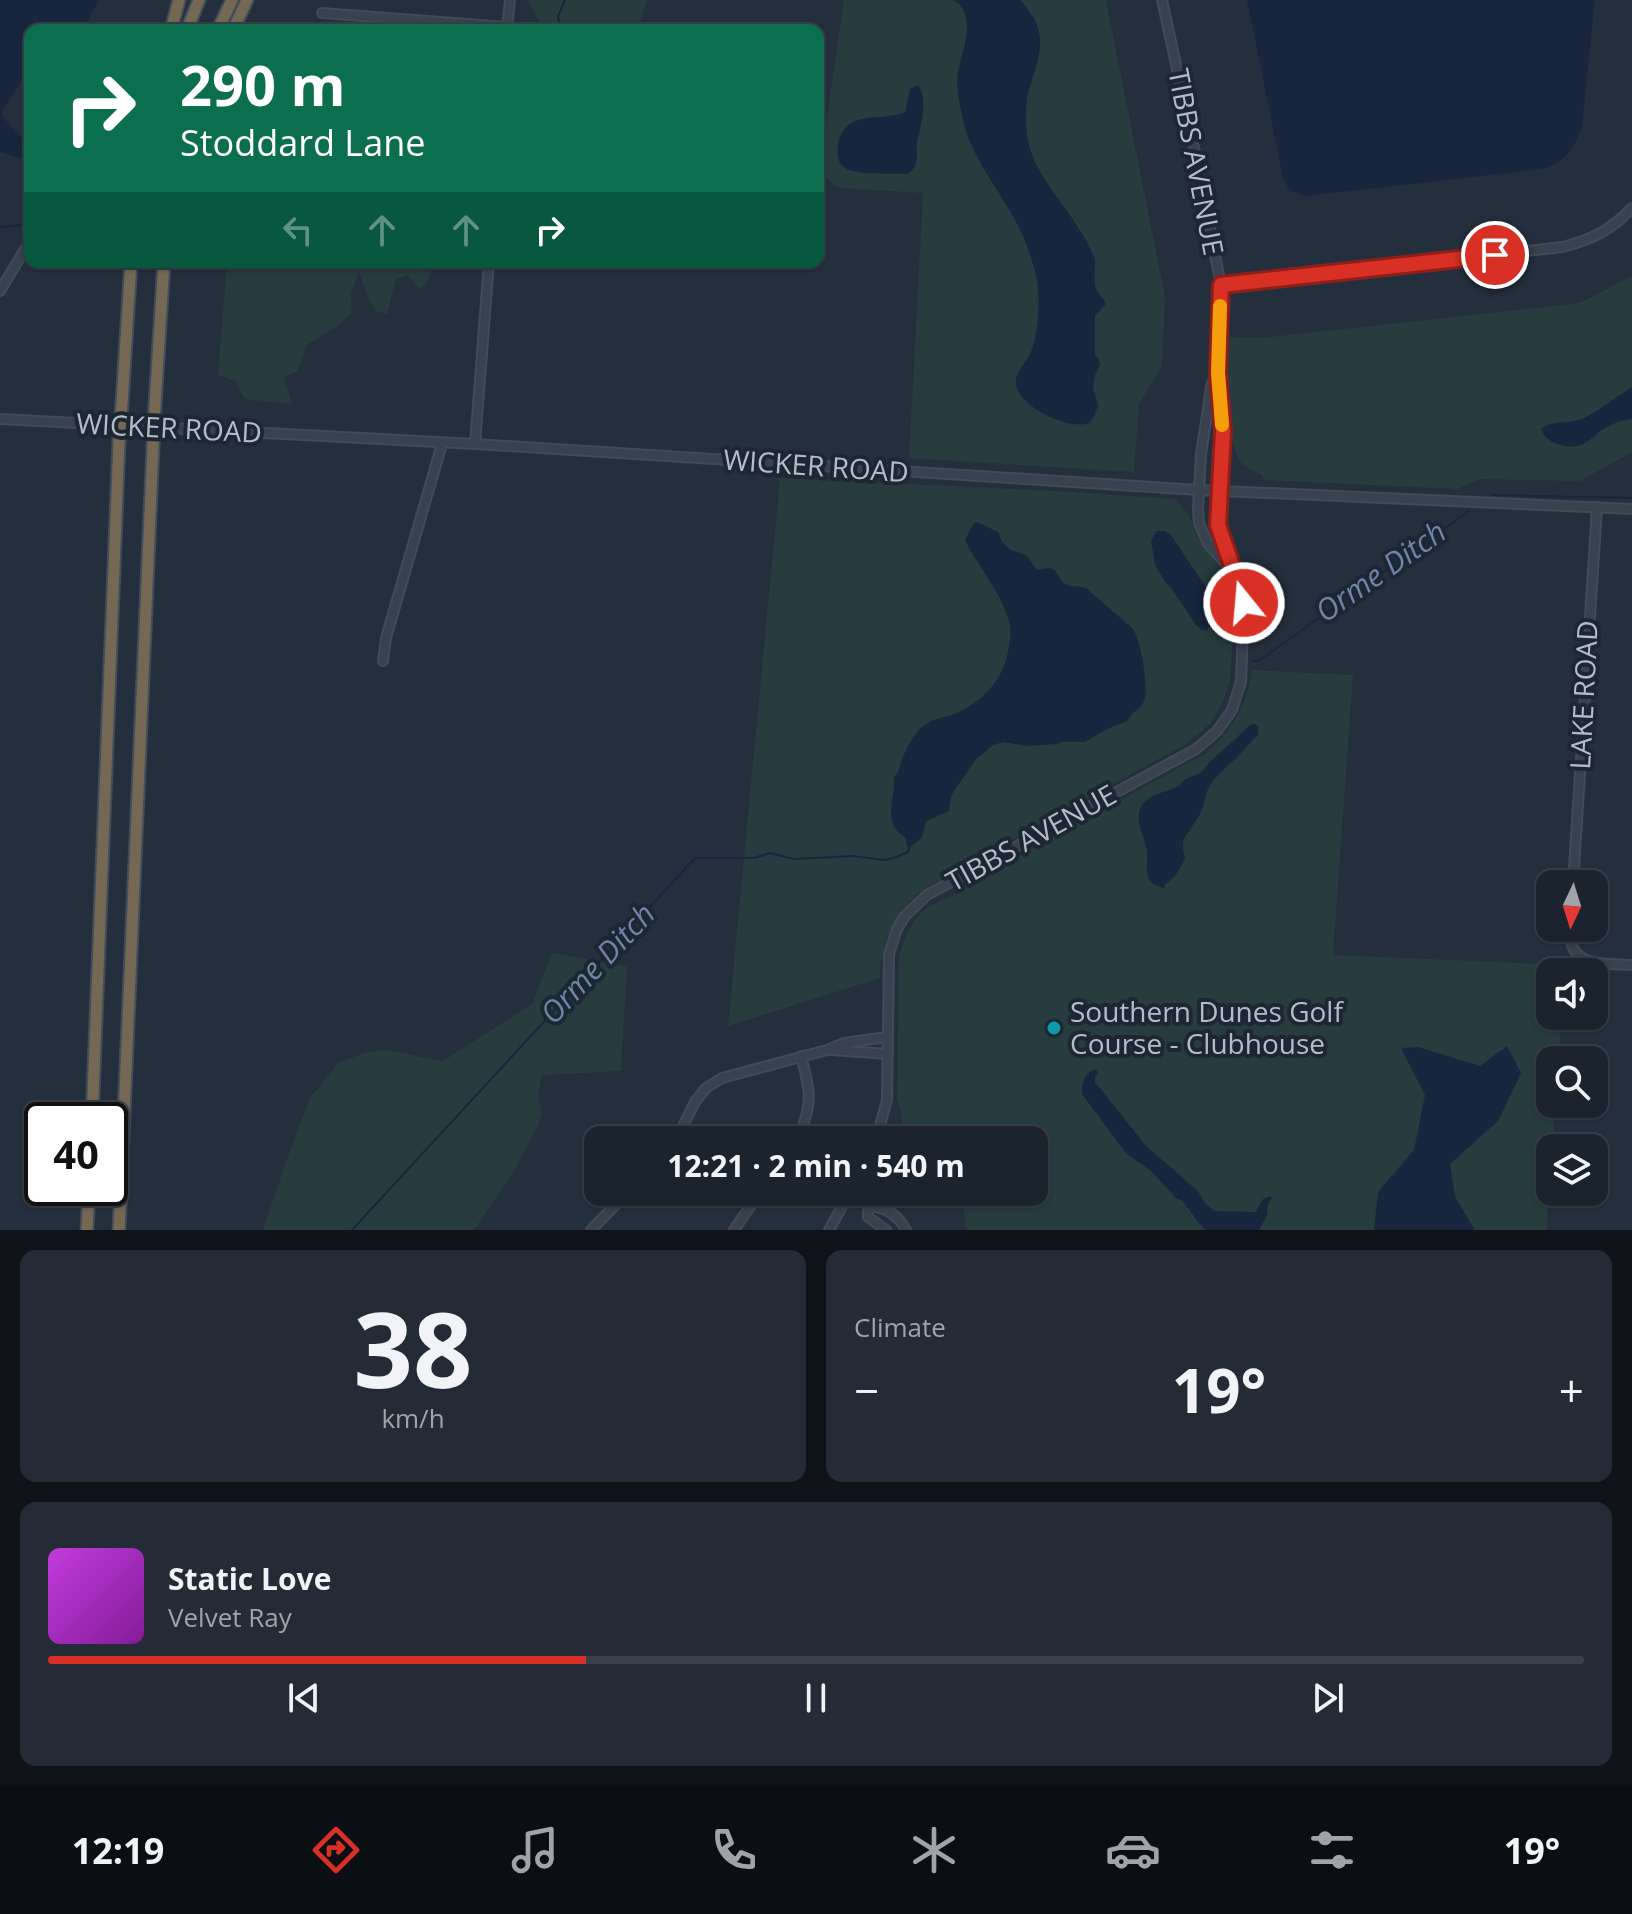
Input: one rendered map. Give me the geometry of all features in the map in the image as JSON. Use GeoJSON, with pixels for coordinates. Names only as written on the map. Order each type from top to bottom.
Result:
{"type":"FeatureCollection","features":[{"type":"Feature","properties":{"kind":"highway"},"geometry":{"type":"LineString","coordinates":[[173,24],[179,0]]}},
{"type":"Feature","properties":{"kind":"highway"},"geometry":{"type":"LineString","coordinates":[[189,24],[199,0]]}},
{"type":"Feature","properties":{"kind":"highway"},"geometry":{"type":"LineString","coordinates":[[221,24],[232,0]]}},
{"type":"Feature","properties":{"kind":"highway"},"geometry":{"type":"LineString","coordinates":[[236,24],[247,0]]}},
{"type":"Feature","properties":{"kind":"highway"},"geometry":{"type":"LineString","coordinates":[[93,1102],[119,442],[131,268]]}},
{"type":"Feature","properties":{"kind":"highway"},"geometry":{"type":"LineString","coordinates":[[119,1230],[153,446],[164,268]]}},
{"type":"Feature","properties":{"kind":"highway"},"geometry":{"type":"LineString","coordinates":[[87,1230],[88,1206]]}},
{"type":"Feature","properties":{"kind":"street"},"geometry":{"type":"LineString","coordinates":[[508,24],[510,0]]}},
{"type":"Feature","properties":{"kind":"street","name":"TIBBS AVENUE"},"geometry":{"type":"LineString","coordinates":[[880,1126],[887,1100],[889,954],[897,929],[916,904],[1011,848],[1196,749],[1217,731],[1232,710],[1241,682],[1244,603],[1218,525],[1217,512],[1221,491],[1223,431],[1218,373],[1221,285],[1162,0]]}},
{"type":"Feature","properties":{"kind":"street"},"geometry":{"type":"LineString","coordinates":[[322,13],[449,24]]}},
{"type":"Feature","properties":{"kind":"street"},"geometry":{"type":"LineString","coordinates":[[1221,285],[1563,247],[1603,233],[1632,208]]}},
{"type":"Feature","properties":{"kind":"street"},"geometry":{"type":"LineString","coordinates":[[0,291],[24,251]]}},
{"type":"Feature","properties":{"kind":"street"},"geometry":{"type":"LineString","coordinates":[[475,444],[489,268]]}},
{"type":"Feature","properties":{"kind":"street","name":"TIBBS AVENUE"},"geometry":{"type":"LineString","coordinates":[[1218,373],[1211,386],[1201,454],[1198,509],[1207,542],[1236,575]]}},
{"type":"Feature","properties":{"kind":"street","name":"WICKER ROAD"},"geometry":{"type":"LineString","coordinates":[[0,419],[475,444],[1199,490],[1632,509]]}},
{"type":"Feature","properties":{"kind":"street"},"geometry":{"type":"LineString","coordinates":[[383,661],[386,638],[442,444]]}},
{"type":"Feature","properties":{"kind":"street","name":"LAKE ROAD"},"geometry":{"type":"LineString","coordinates":[[1574,870],[1597,507]]}},
{"type":"Feature","properties":{"kind":"street"},"geometry":{"type":"LineString","coordinates":[[1571,942],[1578,956],[1587,961],[1632,965]]}},
{"type":"Feature","properties":{"kind":"street"},"geometry":{"type":"LineString","coordinates":[[683,1126],[706,1088],[722,1078],[844,1043],[887,1037]]}},
{"type":"Feature","properties":{"kind":"street"},"geometry":{"type":"LineString","coordinates":[[827,1050],[888,1054]]}},
{"type":"Feature","properties":{"kind":"street"},"geometry":{"type":"LineString","coordinates":[[801,1056],[809,1086],[809,1106],[802,1126]]}},
{"type":"Feature","properties":{"kind":"street"},"geometry":{"type":"LineString","coordinates":[[591,1230],[614,1206]]}},
{"type":"Feature","properties":{"kind":"street"},"geometry":{"type":"LineString","coordinates":[[734,1230],[750,1206]]}},
{"type":"Feature","properties":{"kind":"street"},"geometry":{"type":"LineString","coordinates":[[829,1230],[842,1206]]}},
{"type":"Feature","properties":{"kind":"street"},"geometry":{"type":"LineString","coordinates":[[886,1230],[868,1217],[868,1210],[873,1206],[885,1209],[902,1221],[906,1230]]}},
{"type":"Feature","properties":{"kind":"green space"},"geometry":{"type":"Polygon","coordinates":[[[527,0],[647,0],[639,24],[541,24],[527,0]]]}},
{"type":"Feature","properties":{"kind":"green space"},"geometry":{"type":"Polygon","coordinates":[[[844,0],[1106,0],[1165,297],[1162,366],[1139,404],[1134,472],[909,458],[923,193],[839,188],[824,176],[824,138],[844,0]]]}},
{"type":"Feature","properties":{"kind":"green space"},"geometry":{"type":"Polygon","coordinates":[[[227,268],[432,268],[428,281],[420,290],[408,275],[396,279],[387,314],[376,311],[359,271],[351,294],[352,313],[307,345],[298,371],[284,377],[292,404],[245,399],[235,381],[218,375],[227,268]]]}},
{"type":"Feature","properties":{"kind":"green space"},"geometry":{"type":"Polygon","coordinates":[[[1632,276],[1632,452],[1580,481],[1479,479],[1458,489],[1264,480],[1262,475],[1245,466],[1238,458],[1231,438],[1228,337],[1260,338],[1580,303],[1632,276]]]}},
{"type":"Feature","properties":{"kind":"green space"},"geometry":{"type":"Polygon","coordinates":[[[780,478],[1175,499],[1189,515],[1197,537],[1223,572],[1232,592],[1234,613],[1230,682],[1210,724],[1186,744],[925,888],[914,897],[898,917],[887,939],[880,978],[728,1026],[780,478]]]}},
{"type":"Feature","properties":{"kind":"green space"},"geometry":{"type":"Polygon","coordinates":[[[1252,670],[1353,675],[1333,955],[1536,964],[1536,1030],[1561,1030],[1559,1046],[1536,1046],[1536,1118],[1554,1118],[1554,1134],[1536,1134],[1536,1206],[1548,1206],[1547,1230],[966,1230],[963,1206],[1048,1206],[1048,1126],[901,1126],[897,1098],[899,957],[915,919],[927,908],[961,891],[968,884],[1206,753],[1224,735],[1246,695],[1252,670]]]}},
{"type":"Feature","properties":{"kind":"green space"},"geometry":{"type":"Polygon","coordinates":[[[552,953],[627,966],[621,1071],[542,1075],[538,1093],[542,1113],[538,1126],[512,1174],[474,1230],[263,1230],[310,1098],[338,1063],[364,1053],[385,1050],[443,1061],[532,1004],[552,953]]]}},
{"type":"Feature","properties":{"kind":"water"},"geometry":{"type":"Polygon","coordinates":[[[0,0],[99,0],[86,24],[24,24],[24,77],[2,116],[24,141],[24,155],[21,158],[0,152],[0,0]]]}},
{"type":"Feature","properties":{"kind":"water"},"geometry":{"type":"Polygon","coordinates":[[[953,0],[1020,0],[1038,28],[1040,49],[1027,101],[1028,142],[1044,177],[1087,243],[1095,260],[1095,286],[1106,304],[1095,316],[1095,354],[1100,365],[1093,388],[1098,406],[1087,423],[1065,422],[1046,415],[1028,403],[1017,387],[1017,375],[1031,352],[1036,333],[1039,299],[1036,277],[1022,234],[966,131],[957,82],[967,23],[961,6],[953,0]]]}},
{"type":"Feature","properties":{"kind":"water"},"geometry":{"type":"Polygon","coordinates":[[[1247,0],[1595,0],[1579,133],[1573,147],[1563,158],[1542,169],[1306,196],[1298,194],[1289,188],[1283,178],[1247,0]]]}},
{"type":"Feature","properties":{"kind":"water"},"geometry":{"type":"Polygon","coordinates":[[[918,85],[923,98],[923,114],[917,161],[912,170],[908,174],[875,174],[842,166],[838,148],[845,128],[861,119],[905,112],[910,89],[918,85]]]}},
{"type":"Feature","properties":{"kind":"water"},"geometry":{"type":"Polygon","coordinates":[[[1632,387],[1632,419],[1606,428],[1584,444],[1560,445],[1542,432],[1541,429],[1551,424],[1584,418],[1632,387]]]}},
{"type":"Feature","properties":{"kind":"water"},"geometry":{"type":"Polygon","coordinates":[[[977,522],[998,532],[1002,542],[1011,550],[1026,555],[1037,570],[1053,569],[1066,585],[1086,588],[1133,629],[1143,664],[1146,686],[1144,701],[1127,721],[1085,742],[1028,746],[1003,742],[993,745],[977,758],[958,785],[951,796],[949,811],[926,821],[922,837],[909,848],[906,838],[898,832],[891,817],[894,777],[908,746],[924,725],[959,712],[984,695],[997,680],[1008,652],[1010,629],[1005,610],[965,540],[977,522]]]}},
{"type":"Feature","properties":{"kind":"water"},"geometry":{"type":"Polygon","coordinates":[[[1157,531],[1171,535],[1209,592],[1214,621],[1207,630],[1196,625],[1155,565],[1151,540],[1157,531]]]}},
{"type":"Feature","properties":{"kind":"water"},"geometry":{"type":"Polygon","coordinates":[[[1254,724],[1258,726],[1258,735],[1208,789],[1201,812],[1184,841],[1185,857],[1179,869],[1164,888],[1155,885],[1147,871],[1147,848],[1139,824],[1141,806],[1150,798],[1200,773],[1254,724]]]}},
{"type":"Feature","properties":{"kind":"water"},"geometry":{"type":"Polygon","coordinates":[[[1507,1046],[1521,1073],[1498,1121],[1450,1164],[1455,1197],[1475,1230],[1374,1230],[1378,1192],[1414,1150],[1425,1095],[1401,1048],[1418,1047],[1480,1066],[1507,1046]]]}},
{"type":"Feature","properties":{"kind":"water"},"geometry":{"type":"Polygon","coordinates":[[[1096,1069],[1095,1082],[1146,1146],[1198,1191],[1214,1211],[1256,1212],[1263,1199],[1270,1196],[1267,1215],[1259,1230],[1206,1230],[1183,1201],[1126,1153],[1082,1094],[1084,1078],[1096,1069]]]}},
{"type":"Feature","properties":{"kind":"waterway"},"geometry":{"type":"LineString","coordinates":[[560,24],[558,16],[565,0]]}},
{"type":"Feature","properties":{"kind":"waterway"},"geometry":{"type":"LineString","coordinates":[[0,227],[24,225]]}},
{"type":"Feature","properties":{"kind":"waterway","name":"Orme Ditch"},"geometry":{"type":"LineString","coordinates":[[1491,495],[1632,498]]}},
{"type":"Feature","properties":{"kind":"waterway","name":"Orme Ditch"},"geometry":{"type":"LineString","coordinates":[[1254,661],[1260,660],[1469,511]]}},
{"type":"Feature","properties":{"kind":"waterway","name":"Orme Ditch"},"geometry":{"type":"LineString","coordinates":[[352,1230],[695,858],[754,858],[770,853],[794,859],[852,856],[884,860],[908,852],[909,848]]}},
{"type":"Feature","properties":{"kind":"slow traffic"},"geometry":{"type":"LineString","coordinates":[[1220,306],[1218,373],[1222,425]]}},
{"type":"Feature","properties":{"kind":"place","name":"Southern Dunes Golf Course - Clubhouse"},"geometry":{"type":"Point","coordinates":[1054,1028]}},
{"type":"Feature","properties":{"kind":"route"},"geometry":{"type":"LineString","coordinates":[[1244,603],[1218,525],[1217,512],[1221,491],[1223,431],[1218,373],[1221,285],[1495,255]]}}]}
